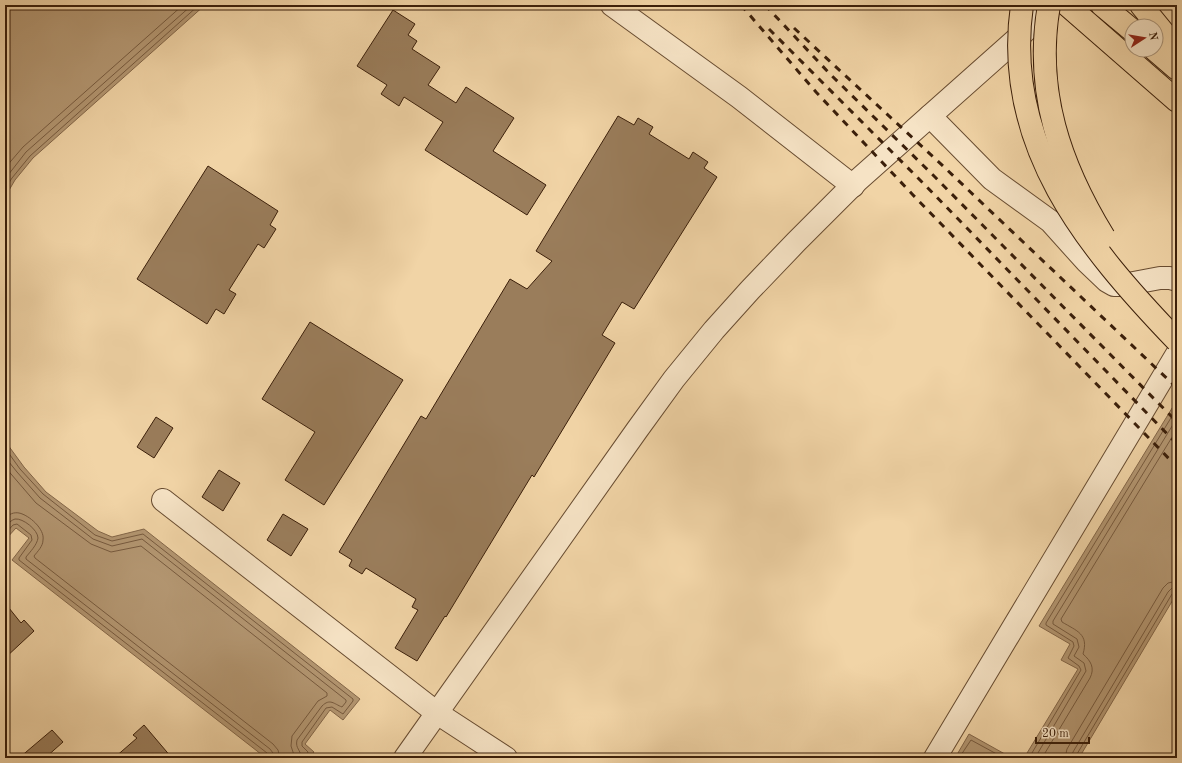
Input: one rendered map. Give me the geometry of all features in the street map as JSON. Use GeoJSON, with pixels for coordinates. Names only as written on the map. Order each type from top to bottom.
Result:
{"type":"FeatureCollection","features":[{"type":"Feature","properties":{"kind":"highway"},"geometry":{"type":"LineString","coordinates":[[1022,5],[1019,41],[1019,66],[1023,94],[1038,149],[1049,175],[1064,201],[1094,246],[1177,341]]}},
{"type":"Feature","properties":{"kind":"highway"},"geometry":{"type":"LineString","coordinates":[[1067,5],[1177,101]]}},
{"type":"Feature","properties":{"kind":"highway"},"geometry":{"type":"LineString","coordinates":[[1102,5],[1124,23]]}},
{"type":"Feature","properties":{"kind":"highway"},"geometry":{"type":"LineString","coordinates":[[1141,5],[1177,49]]}},
{"type":"Feature","properties":{"kind":"highway"},"geometry":{"type":"LineString","coordinates":[[1046,6],[1047,21],[1044,53],[1046,89],[1053,122],[1066,164],[1089,211],[1112,249],[1155,308],[1177,334]]}},
{"type":"Feature","properties":{"kind":"highway"},"geometry":{"type":"LineString","coordinates":[[1164,58],[1177,69]]}},
{"type":"Feature","properties":{"kind":"street"},"geometry":{"type":"LineString","coordinates":[[612,5],[739,97],[853,186]]}},
{"type":"Feature","properties":{"kind":"street"},"geometry":{"type":"LineString","coordinates":[[405,758],[674,379],[714,330],[750,290],[853,186],[1020,36],[1046,6]]}},
{"type":"Feature","properties":{"kind":"street"},"geometry":{"type":"LineString","coordinates":[[930,116],[992,179],[1050,220],[1086,261],[1107,281],[1114,285],[1123,285],[1160,278],[1177,280]]}},
{"type":"Feature","properties":{"kind":"street"},"geometry":{"type":"LineString","coordinates":[[935,758],[1177,354]]}},
{"type":"Feature","properties":{"kind":"street"},"geometry":{"type":"LineString","coordinates":[[163,500],[437,713],[506,758]]}},
{"type":"Feature","properties":{"kind":"water"},"geometry":{"type":"Polygon","coordinates":[[[5,5],[205,5],[33,158],[15,180],[5,197],[5,5]]]}},
{"type":"Feature","properties":{"kind":"water"},"geometry":{"type":"Polygon","coordinates":[[[1177,400],[1177,593],[1079,758],[1024,758],[1078,669],[1061,660],[1070,644],[1039,626],[1177,400]]]}},
{"type":"Feature","properties":{"kind":"water"},"geometry":{"type":"Polygon","coordinates":[[[5,441],[24,467],[46,492],[98,531],[112,537],[144,529],[360,699],[343,720],[330,710],[305,744],[314,752],[309,758],[266,758],[12,560],[29,538],[16,528],[5,540],[5,441]]]}},
{"type":"Feature","properties":{"kind":"water"},"geometry":{"type":"Polygon","coordinates":[[[969,734],[1012,758],[955,758],[969,734]]]}},
{"type":"Feature","properties":{"kind":"building"},"geometry":{"type":"Polygon","coordinates":[[[393,10],[415,24],[408,35],[417,41],[412,49],[440,67],[428,85],[456,103],[466,87],[514,118],[493,151],[546,185],[527,215],[425,150],[443,122],[404,97],[399,106],[381,94],[387,85],[357,66],[393,10]]]}},
{"type":"Feature","properties":{"kind":"building"},"geometry":{"type":"Polygon","coordinates":[[[618,116],[634,125],[638,118],[653,127],[649,134],[689,159],[693,152],[708,162],[704,168],[717,177],[634,309],[622,302],[602,335],[615,343],[534,477],[532,475],[446,617],[445,616],[417,661],[395,648],[418,610],[412,607],[416,599],[366,568],[362,574],[349,566],[352,560],[339,552],[421,416],[426,419],[510,279],[527,289],[552,261],[536,251],[618,116]]]}},
{"type":"Feature","properties":{"kind":"building"},"geometry":{"type":"Polygon","coordinates":[[[208,166],[278,211],[270,225],[276,229],[264,248],[258,244],[229,290],[236,294],[224,314],[216,309],[207,324],[137,279],[208,166]]]}},
{"type":"Feature","properties":{"kind":"building"},"geometry":{"type":"Polygon","coordinates":[[[310,322],[403,380],[324,505],[285,480],[315,432],[262,399],[310,322]]]}},
{"type":"Feature","properties":{"kind":"building"},"geometry":{"type":"Polygon","coordinates":[[[156,417],[173,428],[154,458],[137,447],[156,417]]]}},
{"type":"Feature","properties":{"kind":"building"},"geometry":{"type":"Polygon","coordinates":[[[219,470],[240,483],[223,511],[202,497],[219,470]]]}},
{"type":"Feature","properties":{"kind":"building"},"geometry":{"type":"Polygon","coordinates":[[[283,514],[308,529],[291,556],[267,540],[283,514]]]}},
{"type":"Feature","properties":{"kind":"building"},"geometry":{"type":"Polygon","coordinates":[[[5,603],[21,623],[24,620],[34,631],[5,658],[5,603]]]}},
{"type":"Feature","properties":{"kind":"building"},"geometry":{"type":"Polygon","coordinates":[[[144,725],[172,758],[114,758],[137,738],[133,735],[144,725]]]}},
{"type":"Feature","properties":{"kind":"building"},"geometry":{"type":"Polygon","coordinates":[[[52,730],[63,742],[45,758],[19,758],[52,730]]]}},
{"type":"Feature","properties":{"kind":"railway"},"geometry":{"type":"LineString","coordinates":[[741,5],[816,92],[913,195],[1177,467]]}},
{"type":"Feature","properties":{"kind":"railway"},"geometry":{"type":"LineString","coordinates":[[765,5],[830,74],[934,176],[1177,422]]}},
{"type":"Feature","properties":{"kind":"railway"},"geometry":{"type":"LineString","coordinates":[[794,28],[943,166],[1177,388]]}},
{"type":"Feature","properties":{"kind":"railway"},"geometry":{"type":"LineString","coordinates":[[769,29],[925,185],[1177,444]]}}]}
